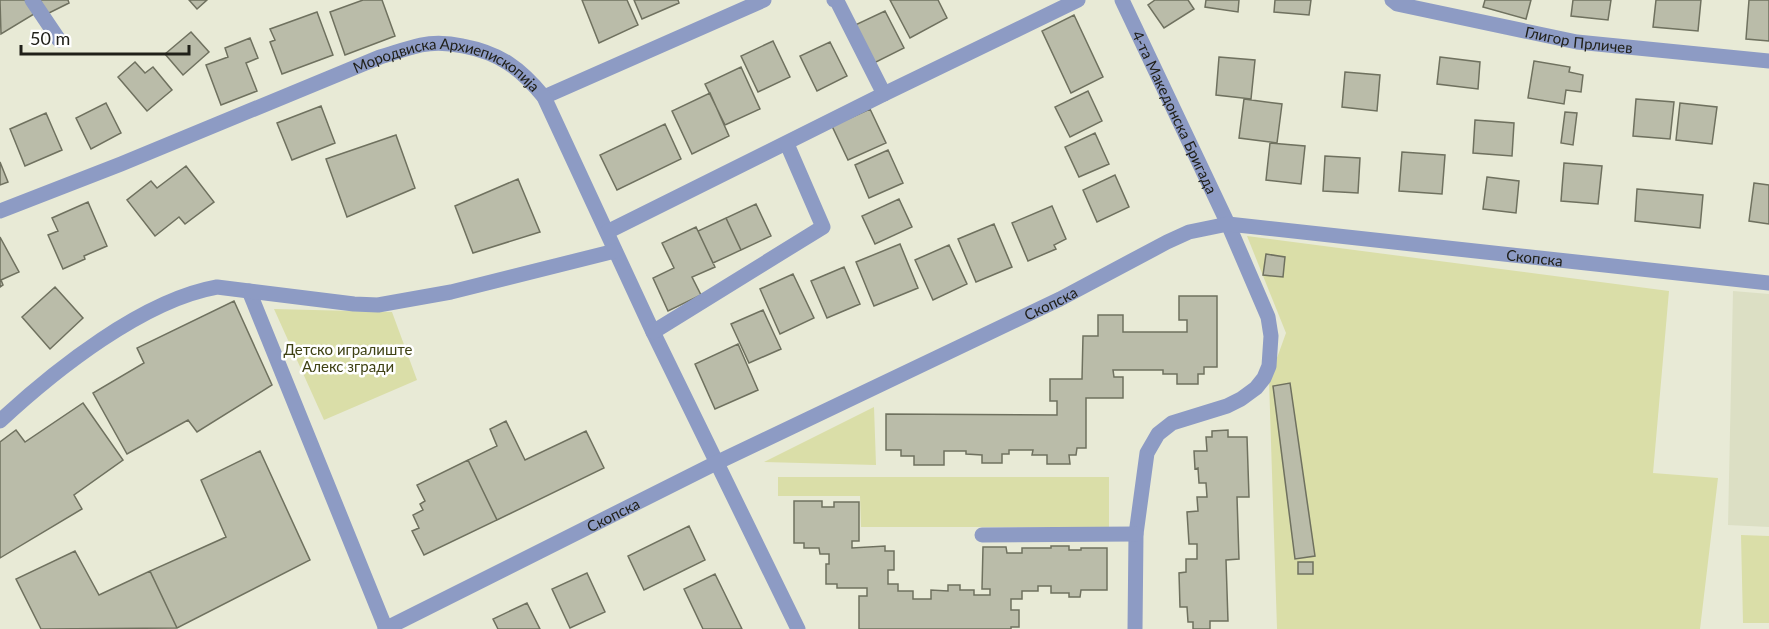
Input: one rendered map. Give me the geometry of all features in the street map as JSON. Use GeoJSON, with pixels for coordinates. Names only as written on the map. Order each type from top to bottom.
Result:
{"type":"FeatureCollection","features":[{"type":"Feature","properties":{"kind":"street"},"geometry":{"type":"LineString","coordinates":[[32,0],[59,40]]}},
{"type":"Feature","properties":{"kind":"street"},"geometry":{"type":"LineString","coordinates":[[544,97],[764,0]]}},
{"type":"Feature","properties":{"kind":"street"},"geometry":{"type":"LineString","coordinates":[[834,0],[837,1],[884,94]]}},
{"type":"Feature","properties":{"kind":"street"},"geometry":{"type":"LineString","coordinates":[[607,232],[1078,0]]}},
{"type":"Feature","properties":{"kind":"street","name":"4-та Македонска Бригада"},"geometry":{"type":"LineString","coordinates":[[1122,0],[1228,224],[1268,317],[1271,336],[1269,366],[1264,378],[1256,388],[1241,399],[1172,423],[1158,434],[1147,453],[1136,534],[1135,629]]}},
{"type":"Feature","properties":{"kind":"street","name":"Глигор Прличев"},"geometry":{"type":"LineString","coordinates":[[1392,0],[1397,4],[1577,42],[1769,61]]}},
{"type":"Feature","properties":{"kind":"street","name":"Мородвиска Архиепископија"},"geometry":{"type":"LineString","coordinates":[[0,211],[121,164],[380,57],[422,45],[446,43],[489,52],[511,64],[528,78],[544,97],[653,332],[798,629]]}},
{"type":"Feature","properties":{"kind":"street"},"geometry":{"type":"LineString","coordinates":[[653,332],[823,227],[787,144]]}},
{"type":"Feature","properties":{"kind":"street"},"geometry":{"type":"LineString","coordinates":[[0,201],[20,203]]}},
{"type":"Feature","properties":{"kind":"street","name":"Скопска"},"geometry":{"type":"LineString","coordinates":[[385,629],[716,463],[1060,299],[1182,235],[1209,227],[1228,224],[1769,283]]}},
{"type":"Feature","properties":{"kind":"street"},"geometry":{"type":"LineString","coordinates":[[0,421],[34,389],[109,335],[177,298],[207,289],[217,287],[354,304],[378,304],[451,292],[615,251]]}},
{"type":"Feature","properties":{"kind":"street"},"geometry":{"type":"LineString","coordinates":[[249,291],[385,629]]}},
{"type":"Feature","properties":{"kind":"street"},"geometry":{"type":"LineString","coordinates":[[982,535],[1136,534]]}},
{"type":"Feature","properties":{"kind":"shaded area"},"geometry":{"type":"Polygon","coordinates":[[[1733,291],[1769,294],[1769,527],[1728,525],[1733,291]]]}},
{"type":"Feature","properties":{"kind":"green space"},"geometry":{"type":"Polygon","coordinates":[[[1247,236],[1669,291],[1653,473],[1718,478],[1700,629],[1277,629],[1269,380],[1286,333],[1247,236]]]}},
{"type":"Feature","properties":{"kind":"green space","name":"Детско игралиште Алекс згради"},"geometry":{"type":"Polygon","coordinates":[[[274,309],[392,312],[417,380],[324,420],[274,309]]]}},
{"type":"Feature","properties":{"kind":"green space"},"geometry":{"type":"Polygon","coordinates":[[[874,407],[876,465],[764,462],[874,407]]]}},
{"type":"Feature","properties":{"kind":"green space"},"geometry":{"type":"Polygon","coordinates":[[[778,477],[1109,477],[1109,527],[861,527],[860,496],[778,496],[778,477]]]}},
{"type":"Feature","properties":{"kind":"green space"},"geometry":{"type":"Polygon","coordinates":[[[1741,535],[1769,536],[1769,623],[1743,623],[1741,535]]]}},
{"type":"Feature","properties":{"kind":"building"},"geometry":{"type":"Polygon","coordinates":[[[0,0],[25,0],[34,14],[1,34],[0,0]]]}},
{"type":"Feature","properties":{"kind":"building"},"geometry":{"type":"Polygon","coordinates":[[[40,0],[68,0],[69,3],[47,14],[40,0]]]}},
{"type":"Feature","properties":{"kind":"building"},"geometry":{"type":"Polygon","coordinates":[[[189,0],[207,0],[197,9],[189,0]]]}},
{"type":"Feature","properties":{"kind":"building"},"geometry":{"type":"Polygon","coordinates":[[[363,0],[382,0],[395,36],[345,55],[330,12],[363,0]]]}},
{"type":"Feature","properties":{"kind":"building"},"geometry":{"type":"Polygon","coordinates":[[[582,0],[627,0],[638,25],[599,43],[582,0]]]}},
{"type":"Feature","properties":{"kind":"building"},"geometry":{"type":"Polygon","coordinates":[[[634,0],[678,0],[679,3],[642,19],[634,0]]]}},
{"type":"Feature","properties":{"kind":"building"},"geometry":{"type":"Polygon","coordinates":[[[890,0],[938,0],[947,18],[910,38],[890,0]]]}},
{"type":"Feature","properties":{"kind":"building"},"geometry":{"type":"Polygon","coordinates":[[[1155,0],[1188,0],[1194,9],[1164,28],[1148,5],[1155,0]]]}},
{"type":"Feature","properties":{"kind":"building"},"geometry":{"type":"Polygon","coordinates":[[[1206,0],[1239,0],[1238,12],[1205,7],[1206,0]]]}},
{"type":"Feature","properties":{"kind":"building"},"geometry":{"type":"Polygon","coordinates":[[[1275,0],[1311,0],[1309,15],[1274,12],[1275,0]]]}},
{"type":"Feature","properties":{"kind":"building"},"geometry":{"type":"Polygon","coordinates":[[[1485,0],[1531,0],[1526,19],[1483,7],[1485,0]]]}},
{"type":"Feature","properties":{"kind":"building"},"geometry":{"type":"Polygon","coordinates":[[[1573,0],[1611,0],[1608,20],[1571,16],[1573,0]]]}},
{"type":"Feature","properties":{"kind":"building"},"geometry":{"type":"Polygon","coordinates":[[[1656,0],[1701,0],[1698,31],[1653,27],[1656,0]]]}},
{"type":"Feature","properties":{"kind":"building"},"geometry":{"type":"Polygon","coordinates":[[[1749,0],[1769,0],[1769,41],[1746,39],[1749,0]]]}},
{"type":"Feature","properties":{"kind":"building"},"geometry":{"type":"Polygon","coordinates":[[[885,11],[904,48],[872,64],[853,26],[885,11]]]}},
{"type":"Feature","properties":{"kind":"building"},"geometry":{"type":"Polygon","coordinates":[[[317,12],[333,55],[282,74],[270,42],[275,40],[270,29],[317,12]]]}},
{"type":"Feature","properties":{"kind":"building"},"geometry":{"type":"Polygon","coordinates":[[[1074,15],[1103,77],[1071,93],[1042,31],[1074,15]]]}},
{"type":"Feature","properties":{"kind":"building"},"geometry":{"type":"Polygon","coordinates":[[[191,32],[209,52],[183,75],[165,54],[191,32]]]}},
{"type":"Feature","properties":{"kind":"building"},"geometry":{"type":"Polygon","coordinates":[[[250,38],[258,58],[246,63],[257,91],[221,105],[206,65],[228,57],[225,48],[250,38]]]}},
{"type":"Feature","properties":{"kind":"building"},"geometry":{"type":"Polygon","coordinates":[[[773,41],[790,77],[758,92],[741,56],[773,41]]]}},
{"type":"Feature","properties":{"kind":"building"},"geometry":{"type":"Polygon","coordinates":[[[830,42],[847,76],[817,91],[800,56],[830,42]]]}},
{"type":"Feature","properties":{"kind":"building"},"geometry":{"type":"Polygon","coordinates":[[[1219,57],[1255,60],[1251,99],[1216,95],[1219,57]]]}},
{"type":"Feature","properties":{"kind":"building"},"geometry":{"type":"Polygon","coordinates":[[[1440,57],[1480,62],[1478,89],[1437,84],[1440,57]]]}},
{"type":"Feature","properties":{"kind":"building"},"geometry":{"type":"Polygon","coordinates":[[[1534,61],[1570,67],[1569,72],[1583,75],[1581,92],[1566,90],[1564,104],[1528,98],[1534,61]]]}},
{"type":"Feature","properties":{"kind":"building"},"geometry":{"type":"Polygon","coordinates":[[[135,62],[145,73],[153,67],[172,90],[147,111],[118,77],[135,62]]]}},
{"type":"Feature","properties":{"kind":"building"},"geometry":{"type":"Polygon","coordinates":[[[741,67],[760,109],[725,125],[705,84],[741,67]]]}},
{"type":"Feature","properties":{"kind":"building"},"geometry":{"type":"Polygon","coordinates":[[[1345,72],[1380,75],[1377,111],[1342,107],[1345,72]]]}},
{"type":"Feature","properties":{"kind":"building"},"geometry":{"type":"Polygon","coordinates":[[[1088,91],[1102,121],[1070,137],[1055,107],[1088,91]]]}},
{"type":"Feature","properties":{"kind":"building"},"geometry":{"type":"Polygon","coordinates":[[[710,93],[729,136],[692,154],[672,111],[710,93]]]}},
{"type":"Feature","properties":{"kind":"building"},"geometry":{"type":"Polygon","coordinates":[[[1244,99],[1282,104],[1277,143],[1239,138],[1244,99]]]}},
{"type":"Feature","properties":{"kind":"building"},"geometry":{"type":"Polygon","coordinates":[[[1636,99],[1674,102],[1670,139],[1633,136],[1636,99]]]}},
{"type":"Feature","properties":{"kind":"building"},"geometry":{"type":"Polygon","coordinates":[[[106,103],[121,133],[91,149],[76,118],[106,103]]]}},
{"type":"Feature","properties":{"kind":"building"},"geometry":{"type":"Polygon","coordinates":[[[1680,103],[1717,107],[1712,144],[1676,140],[1680,103]]]}},
{"type":"Feature","properties":{"kind":"building"},"geometry":{"type":"Polygon","coordinates":[[[321,106],[335,143],[292,160],[277,123],[321,106]]]}},
{"type":"Feature","properties":{"kind":"building"},"geometry":{"type":"Polygon","coordinates":[[[870,109],[886,143],[848,160],[832,126],[870,109]]]}},
{"type":"Feature","properties":{"kind":"building"},"geometry":{"type":"Polygon","coordinates":[[[1565,112],[1577,113],[1573,145],[1561,143],[1565,112]]]}},
{"type":"Feature","properties":{"kind":"building"},"geometry":{"type":"Polygon","coordinates":[[[46,113],[62,150],[25,166],[10,129],[46,113]]]}},
{"type":"Feature","properties":{"kind":"building"},"geometry":{"type":"Polygon","coordinates":[[[1475,120],[1514,123],[1512,156],[1473,153],[1475,120]]]}},
{"type":"Feature","properties":{"kind":"building"},"geometry":{"type":"Polygon","coordinates":[[[665,124],[681,159],[617,190],[600,155],[665,124]]]}},
{"type":"Feature","properties":{"kind":"building"},"geometry":{"type":"Polygon","coordinates":[[[1095,133],[1109,164],[1079,177],[1065,147],[1095,133]]]}},
{"type":"Feature","properties":{"kind":"building"},"geometry":{"type":"Polygon","coordinates":[[[396,135],[415,188],[347,217],[326,159],[396,135]]]}},
{"type":"Feature","properties":{"kind":"building"},"geometry":{"type":"Polygon","coordinates":[[[1270,143],[1305,146],[1301,184],[1266,180],[1270,143]]]}},
{"type":"Feature","properties":{"kind":"building"},"geometry":{"type":"Polygon","coordinates":[[[888,150],[903,183],[869,198],[855,165],[888,150]]]}},
{"type":"Feature","properties":{"kind":"building"},"geometry":{"type":"Polygon","coordinates":[[[1402,152],[1445,155],[1442,194],[1399,191],[1402,152]]]}},
{"type":"Feature","properties":{"kind":"building"},"geometry":{"type":"Polygon","coordinates":[[[1325,156],[1360,158],[1358,193],[1323,191],[1325,156]]]}},
{"type":"Feature","properties":{"kind":"building"},"geometry":{"type":"Polygon","coordinates":[[[0,162],[8,182],[0,185],[0,162]]]}},
{"type":"Feature","properties":{"kind":"building"},"geometry":{"type":"Polygon","coordinates":[[[1564,163],[1602,166],[1598,204],[1561,201],[1564,163]]]}},
{"type":"Feature","properties":{"kind":"building"},"geometry":{"type":"Polygon","coordinates":[[[186,166],[214,202],[185,224],[179,217],[155,236],[127,200],[151,181],[157,188],[186,166]]]}},
{"type":"Feature","properties":{"kind":"building"},"geometry":{"type":"Polygon","coordinates":[[[1115,175],[1129,207],[1097,222],[1083,190],[1115,175]]]}},
{"type":"Feature","properties":{"kind":"building"},"geometry":{"type":"Polygon","coordinates":[[[1487,177],[1519,181],[1516,213],[1483,209],[1487,177]]]}},
{"type":"Feature","properties":{"kind":"building"},"geometry":{"type":"Polygon","coordinates":[[[518,179],[540,232],[473,253],[455,206],[518,179]]]}},
{"type":"Feature","properties":{"kind":"building"},"geometry":{"type":"Polygon","coordinates":[[[1754,183],[1769,185],[1769,224],[1749,221],[1754,183]]]}},
{"type":"Feature","properties":{"kind":"building"},"geometry":{"type":"Polygon","coordinates":[[[1637,189],[1703,195],[1700,228],[1635,221],[1637,189]]]}},
{"type":"Feature","properties":{"kind":"building"},"geometry":{"type":"Polygon","coordinates":[[[899,199],[912,227],[875,244],[862,216],[899,199]]]}},
{"type":"Feature","properties":{"kind":"building"},"geometry":{"type":"Polygon","coordinates":[[[88,202],[107,246],[63,269],[48,235],[58,231],[52,218],[88,202]]]}},
{"type":"Feature","properties":{"kind":"building"},"geometry":{"type":"Polygon","coordinates":[[[756,204],[771,236],[741,250],[726,218],[756,204]]]}},
{"type":"Feature","properties":{"kind":"building"},"geometry":{"type":"Polygon","coordinates":[[[1052,206],[1066,239],[1054,245],[1056,249],[1028,261],[1012,223],[1052,206]]]}},
{"type":"Feature","properties":{"kind":"building"},"geometry":{"type":"Polygon","coordinates":[[[726,218],[741,250],[713,263],[698,231],[726,218]]]}},
{"type":"Feature","properties":{"kind":"building"},"geometry":{"type":"Polygon","coordinates":[[[994,224],[1012,267],[976,282],[958,239],[994,224]]]}},
{"type":"Feature","properties":{"kind":"building"},"geometry":{"type":"Polygon","coordinates":[[[696,227],[715,267],[692,277],[701,295],[668,311],[653,278],[674,268],[662,243],[696,227]]]}},
{"type":"Feature","properties":{"kind":"building"},"geometry":{"type":"Polygon","coordinates":[[[0,237],[19,272],[1,280],[3,285],[0,287],[0,237]]]}},
{"type":"Feature","properties":{"kind":"building"},"geometry":{"type":"Polygon","coordinates":[[[900,244],[918,288],[874,306],[856,262],[900,244]]]}},
{"type":"Feature","properties":{"kind":"building"},"geometry":{"type":"Polygon","coordinates":[[[949,245],[967,284],[933,300],[915,260],[949,245]]]}},
{"type":"Feature","properties":{"kind":"building"},"geometry":{"type":"Polygon","coordinates":[[[1266,254],[1285,257],[1283,277],[1263,275],[1266,254]]]}},
{"type":"Feature","properties":{"kind":"building"},"geometry":{"type":"Polygon","coordinates":[[[844,267],[860,304],[827,318],[811,281],[844,267]]]}},
{"type":"Feature","properties":{"kind":"building"},"geometry":{"type":"Polygon","coordinates":[[[793,274],[814,318],[780,334],[760,289],[793,274]]]}},
{"type":"Feature","properties":{"kind":"building"},"geometry":{"type":"Polygon","coordinates":[[[55,287],[83,318],[50,349],[22,317],[55,287]]]}},
{"type":"Feature","properties":{"kind":"building"},"geometry":{"type":"Polygon","coordinates":[[[1179,296],[1217,296],[1217,367],[1204,367],[1204,374],[1198,374],[1198,384],[1177,384],[1177,374],[1163,374],[1163,370],[1113,370],[1114,377],[1123,377],[1123,398],[1086,398],[1086,448],[1077,448],[1076,455],[1069,455],[1070,464],[1047,464],[1047,455],[1032,455],[1033,450],[1009,450],[1009,454],[1002,454],[1002,463],[982,463],[982,455],[966,454],[966,451],[944,451],[944,465],[914,465],[914,456],[901,456],[901,450],[886,450],[886,414],[1057,415],[1057,401],[1050,401],[1050,379],[1082,379],[1083,336],[1098,336],[1098,315],[1123,315],[1123,332],[1187,332],[1187,320],[1179,320],[1179,296]]]}},
{"type":"Feature","properties":{"kind":"building"},"geometry":{"type":"Polygon","coordinates":[[[234,301],[272,385],[197,432],[188,420],[127,454],[93,393],[144,363],[137,348],[234,301]]]}},
{"type":"Feature","properties":{"kind":"building"},"geometry":{"type":"Polygon","coordinates":[[[763,310],[781,349],[749,363],[731,324],[763,310]]]}},
{"type":"Feature","properties":{"kind":"building"},"geometry":{"type":"Polygon","coordinates":[[[738,344],[758,390],[715,409],[695,364],[738,344]]]}},
{"type":"Feature","properties":{"kind":"building"},"geometry":{"type":"Polygon","coordinates":[[[1290,383],[1315,556],[1295,559],[1273,386],[1290,383]]]}},
{"type":"Feature","properties":{"kind":"building"},"geometry":{"type":"Polygon","coordinates":[[[83,403],[123,460],[74,495],[82,509],[0,558],[0,442],[16,430],[25,442],[83,403]]]}},
{"type":"Feature","properties":{"kind":"building"},"geometry":{"type":"Polygon","coordinates":[[[506,421],[525,460],[586,431],[604,468],[497,520],[468,460],[497,446],[490,429],[506,421]]]}},
{"type":"Feature","properties":{"kind":"building"},"geometry":{"type":"Polygon","coordinates":[[[1228,430],[1228,437],[1247,437],[1249,497],[1237,497],[1239,559],[1226,560],[1228,621],[1210,621],[1210,629],[1193,629],[1193,622],[1188,622],[1187,607],[1180,607],[1179,573],[1186,572],[1186,559],[1197,559],[1197,544],[1189,544],[1187,512],[1198,511],[1197,497],[1207,497],[1206,483],[1199,483],[1198,468],[1195,469],[1194,451],[1207,451],[1206,437],[1212,437],[1212,431],[1228,430]]]}},
{"type":"Feature","properties":{"kind":"building"},"geometry":{"type":"Polygon","coordinates":[[[260,451],[310,560],[177,628],[150,571],[226,537],[201,480],[260,451]]]}},
{"type":"Feature","properties":{"kind":"building"},"geometry":{"type":"Polygon","coordinates":[[[468,460],[497,520],[424,555],[412,531],[419,528],[413,515],[423,510],[420,504],[425,501],[417,485],[468,460]]]}},
{"type":"Feature","properties":{"kind":"building"},"geometry":{"type":"Polygon","coordinates":[[[794,501],[822,501],[822,507],[834,507],[834,502],[859,502],[859,541],[852,541],[852,548],[885,546],[885,551],[894,551],[894,570],[888,570],[888,584],[898,584],[898,591],[913,591],[913,599],[931,599],[931,590],[948,591],[948,585],[960,585],[960,590],[974,590],[974,595],[990,595],[990,589],[982,589],[983,547],[1006,547],[1007,553],[1022,553],[1022,548],[1051,548],[1051,546],[1069,546],[1069,550],[1107,548],[1107,590],[1081,590],[1080,597],[1069,597],[1069,593],[1051,593],[1051,586],[1038,586],[1038,591],[1022,591],[1022,599],[1011,599],[1011,610],[1019,610],[1019,627],[1011,627],[1011,629],[859,629],[859,596],[867,596],[867,588],[837,588],[837,584],[826,584],[826,564],[829,564],[829,554],[820,554],[819,548],[804,548],[804,543],[794,543],[794,501]]]}},
{"type":"Feature","properties":{"kind":"building"},"geometry":{"type":"Polygon","coordinates":[[[689,526],[705,560],[644,590],[628,556],[689,526]]]}},
{"type":"Feature","properties":{"kind":"building"},"geometry":{"type":"Polygon","coordinates":[[[75,551],[99,595],[150,571],[177,628],[41,629],[16,579],[75,551]]]}},
{"type":"Feature","properties":{"kind":"building"},"geometry":{"type":"Polygon","coordinates":[[[1298,562],[1313,562],[1313,574],[1298,574],[1298,562]]]}},
{"type":"Feature","properties":{"kind":"building"},"geometry":{"type":"Polygon","coordinates":[[[587,573],[605,612],[570,628],[552,589],[587,573]]]}},
{"type":"Feature","properties":{"kind":"building"},"geometry":{"type":"Polygon","coordinates":[[[715,574],[742,629],[703,629],[684,589],[715,574]]]}},
{"type":"Feature","properties":{"kind":"building"},"geometry":{"type":"Polygon","coordinates":[[[527,603],[540,629],[498,629],[493,619],[527,603]]]}}]}
